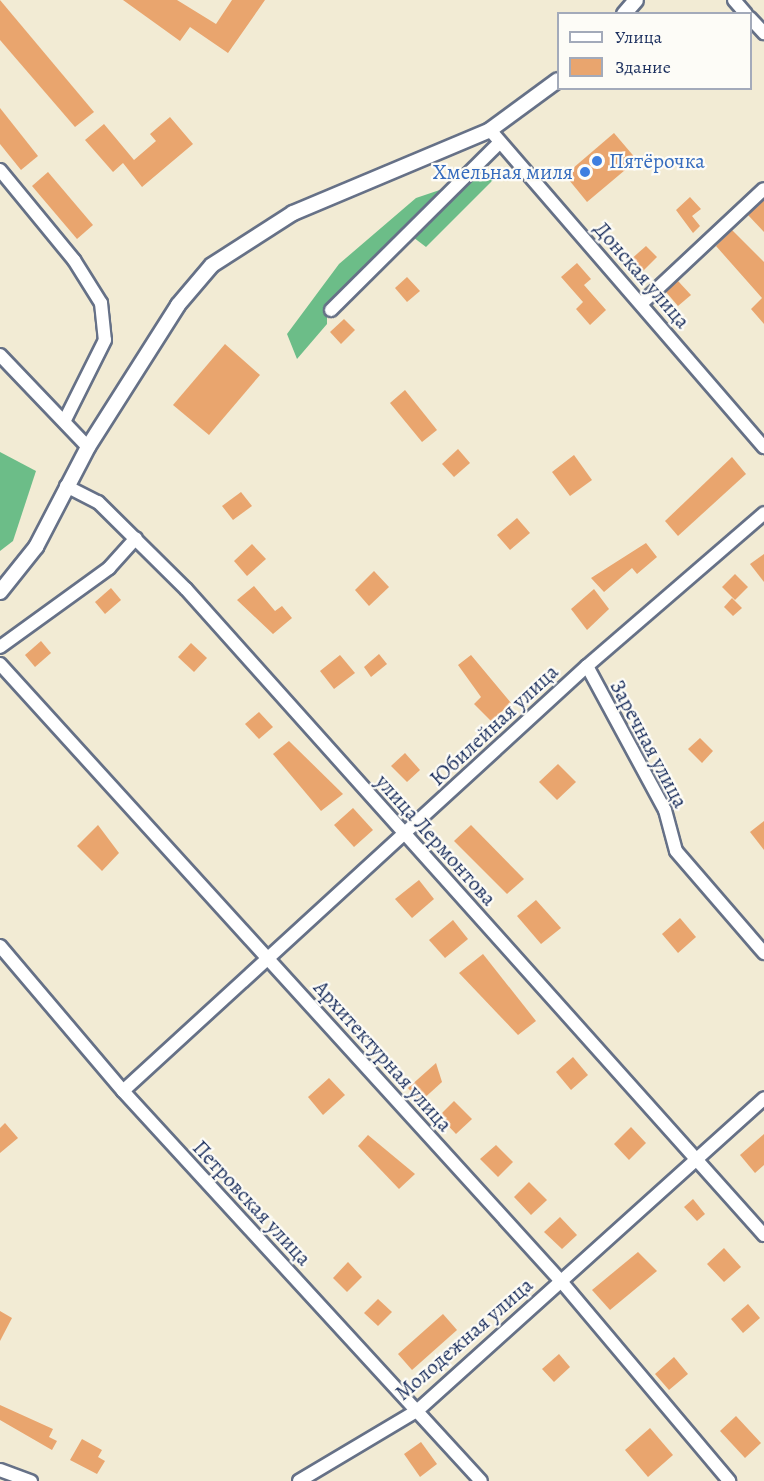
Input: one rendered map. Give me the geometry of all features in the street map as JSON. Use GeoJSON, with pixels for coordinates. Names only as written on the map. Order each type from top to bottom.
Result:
{"type":"FeatureCollection","features":[{"type":"Feature","properties":{"kind":"street"},"geometry":{"type":"LineString","coordinates":[[626,12],[636,0]]}},
{"type":"Feature","properties":{"kind":"street"},"geometry":{"type":"LineString","coordinates":[[734,0],[744,12]]}},
{"type":"Feature","properties":{"kind":"street"},"geometry":{"type":"LineString","coordinates":[[752,20],[764,33]]}},
{"type":"Feature","properties":{"kind":"street"},"geometry":{"type":"LineString","coordinates":[[0,592],[36,547],[88,447],[178,305],[212,265],[293,213],[490,130],[557,81]]}},
{"type":"Feature","properties":{"kind":"street","name":"Донская улица"},"geometry":{"type":"LineString","coordinates":[[490,130],[764,447]]}},
{"type":"Feature","properties":{"kind":"street"},"geometry":{"type":"LineString","coordinates":[[332,310],[500,142]]}},
{"type":"Feature","properties":{"kind":"street"},"geometry":{"type":"LineString","coordinates":[[0,171],[74,260],[101,303],[105,340],[65,420]]}},
{"type":"Feature","properties":{"kind":"street"},"geometry":{"type":"LineString","coordinates":[[641,304],[764,189]]}},
{"type":"Feature","properties":{"kind":"street"},"geometry":{"type":"LineString","coordinates":[[0,355],[65,420],[88,447]]}},
{"type":"Feature","properties":{"kind":"street","name":"улица Лермонтова"},"geometry":{"type":"LineString","coordinates":[[66,486],[98,502],[136,538],[403,836],[698,1159],[764,1235]]}},
{"type":"Feature","properties":{"kind":"street","name":"Юбилейная улица"},"geometry":{"type":"LineString","coordinates":[[123,1091],[269,960],[587,666],[764,513]]}},
{"type":"Feature","properties":{"kind":"street"},"geometry":{"type":"LineString","coordinates":[[0,647],[109,568],[136,538]]}},
{"type":"Feature","properties":{"kind":"street","name":"Архитектурная улица"},"geometry":{"type":"LineString","coordinates":[[0,664],[560,1280],[729,1481]]}},
{"type":"Feature","properties":{"kind":"street","name":"Заречная улица"},"geometry":{"type":"LineString","coordinates":[[587,666],[665,810],[676,851],[764,953]]}},
{"type":"Feature","properties":{"kind":"street","name":"Петровская улица"},"geometry":{"type":"LineString","coordinates":[[0,946],[123,1091],[481,1481]]}},
{"type":"Feature","properties":{"kind":"street","name":"Молодежная улица"},"geometry":{"type":"LineString","coordinates":[[299,1481],[418,1410],[764,1098]]}},
{"type":"Feature","properties":{"kind":"street"},"geometry":{"type":"LineString","coordinates":[[0,1470],[31,1481]]}},
{"type":"Feature","properties":{"kind":"green space"},"geometry":{"type":"Polygon","coordinates":[[[505,168],[426,247],[405,231],[327,309],[327,324],[297,359],[287,334],[339,264],[416,198],[505,168]]]}},
{"type":"Feature","properties":{"kind":"green space"},"geometry":{"type":"Polygon","coordinates":[[[0,452],[36,471],[13,541],[0,551],[0,452]]]}},
{"type":"Feature","properties":{"kind":"building"},"geometry":{"type":"Polygon","coordinates":[[[0,0],[94,112],[75,127],[0,40],[0,0]]]}},
{"type":"Feature","properties":{"kind":"building"},"geometry":{"type":"Polygon","coordinates":[[[123,0],[177,0],[216,24],[232,0],[265,0],[228,53],[190,27],[180,41],[123,0]]]}},
{"type":"Feature","properties":{"kind":"building"},"geometry":{"type":"Polygon","coordinates":[[[0,108],[38,156],[21,170],[0,144],[0,108]]]}},
{"type":"Feature","properties":{"kind":"building"},"geometry":{"type":"Polygon","coordinates":[[[170,117],[193,144],[142,187],[123,163],[113,172],[85,140],[104,124],[134,160],[156,141],[150,134],[170,117]]]}},
{"type":"Feature","properties":{"kind":"building"},"geometry":{"type":"Polygon","coordinates":[[[614,133],[637,160],[587,202],[565,175],[614,133]]]}},
{"type":"Feature","properties":{"kind":"building"},"geometry":{"type":"Polygon","coordinates":[[[48,172],[93,225],[77,239],[32,186],[48,172]]]}},
{"type":"Feature","properties":{"kind":"building"},"geometry":{"type":"Polygon","coordinates":[[[690,197],[701,209],[692,216],[700,226],[693,233],[676,210],[690,197]]]}},
{"type":"Feature","properties":{"kind":"building"},"geometry":{"type":"Polygon","coordinates":[[[764,200],[764,232],[748,215],[764,200]]]}},
{"type":"Feature","properties":{"kind":"building"},"geometry":{"type":"Polygon","coordinates":[[[732,230],[764,262],[764,324],[751,309],[762,298],[716,246],[732,230]]]}},
{"type":"Feature","properties":{"kind":"building"},"geometry":{"type":"Polygon","coordinates":[[[646,246],[657,257],[641,273],[629,261],[646,246]]]}},
{"type":"Feature","properties":{"kind":"building"},"geometry":{"type":"Polygon","coordinates":[[[577,263],[591,279],[584,285],[606,310],[590,325],[576,309],[583,302],[561,277],[577,263]]]}},
{"type":"Feature","properties":{"kind":"building"},"geometry":{"type":"Polygon","coordinates":[[[407,277],[420,291],[407,302],[395,288],[407,277]]]}},
{"type":"Feature","properties":{"kind":"building"},"geometry":{"type":"Polygon","coordinates":[[[678,281],[691,295],[678,306],[666,292],[678,281]]]}},
{"type":"Feature","properties":{"kind":"building"},"geometry":{"type":"Polygon","coordinates":[[[344,319],[355,330],[341,344],[330,332],[344,319]]]}},
{"type":"Feature","properties":{"kind":"building"},"geometry":{"type":"Polygon","coordinates":[[[225,344],[260,375],[209,435],[173,405],[225,344]]]}},
{"type":"Feature","properties":{"kind":"building"},"geometry":{"type":"Polygon","coordinates":[[[405,390],[437,430],[422,442],[390,403],[405,390]]]}},
{"type":"Feature","properties":{"kind":"building"},"geometry":{"type":"Polygon","coordinates":[[[458,449],[470,463],[454,477],[442,464],[458,449]]]}},
{"type":"Feature","properties":{"kind":"building"},"geometry":{"type":"Polygon","coordinates":[[[574,455],[592,480],[570,496],[552,472],[574,455]]]}},
{"type":"Feature","properties":{"kind":"building"},"geometry":{"type":"Polygon","coordinates":[[[732,457],[746,474],[678,536],[665,521],[732,457]]]}},
{"type":"Feature","properties":{"kind":"building"},"geometry":{"type":"Polygon","coordinates":[[[241,492],[252,506],[233,520],[222,506],[241,492]]]}},
{"type":"Feature","properties":{"kind":"building"},"geometry":{"type":"Polygon","coordinates":[[[517,518],[530,533],[510,550],[497,535],[517,518]]]}},
{"type":"Feature","properties":{"kind":"building"},"geometry":{"type":"Polygon","coordinates":[[[646,543],[657,557],[637,574],[632,568],[604,592],[591,578],[646,543]]]}},
{"type":"Feature","properties":{"kind":"building"},"geometry":{"type":"Polygon","coordinates":[[[252,544],[266,559],[247,576],[234,561],[252,544]]]}},
{"type":"Feature","properties":{"kind":"building"},"geometry":{"type":"Polygon","coordinates":[[[764,554],[764,582],[750,564],[764,554]]]}},
{"type":"Feature","properties":{"kind":"building"},"geometry":{"type":"Polygon","coordinates":[[[374,571],[389,587],[369,606],[355,590],[374,571]]]}},
{"type":"Feature","properties":{"kind":"building"},"geometry":{"type":"Polygon","coordinates":[[[735,574],[748,587],[735,600],[722,587],[735,574]]]}},
{"type":"Feature","properties":{"kind":"building"},"geometry":{"type":"Polygon","coordinates":[[[254,586],[275,611],[282,606],[292,618],[273,634],[237,600],[254,586]]]}},
{"type":"Feature","properties":{"kind":"building"},"geometry":{"type":"Polygon","coordinates":[[[111,588],[121,600],[105,614],[95,602],[111,588]]]}},
{"type":"Feature","properties":{"kind":"building"},"geometry":{"type":"Polygon","coordinates":[[[594,589],[609,609],[587,630],[571,609],[594,589]]]}},
{"type":"Feature","properties":{"kind":"building"},"geometry":{"type":"Polygon","coordinates":[[[732,598],[742,608],[733,616],[724,607],[732,598]]]}},
{"type":"Feature","properties":{"kind":"building"},"geometry":{"type":"Polygon","coordinates":[[[41,641],[51,653],[35,667],[25,655],[41,641]]]}},
{"type":"Feature","properties":{"kind":"building"},"geometry":{"type":"Polygon","coordinates":[[[191,643],[207,658],[194,672],[178,657],[191,643]]]}},
{"type":"Feature","properties":{"kind":"building"},"geometry":{"type":"Polygon","coordinates":[[[379,654],[387,664],[371,677],[364,667],[379,654]]]}},
{"type":"Feature","properties":{"kind":"building"},"geometry":{"type":"Polygon","coordinates":[[[340,655],[355,673],[334,689],[320,671],[340,655]]]}},
{"type":"Feature","properties":{"kind":"building"},"geometry":{"type":"Polygon","coordinates":[[[471,655],[511,703],[491,721],[474,704],[481,697],[458,665],[471,655]]]}},
{"type":"Feature","properties":{"kind":"building"},"geometry":{"type":"Polygon","coordinates":[[[259,712],[273,727],[259,739],[245,724],[259,712]]]}},
{"type":"Feature","properties":{"kind":"building"},"geometry":{"type":"Polygon","coordinates":[[[700,738],[713,751],[702,763],[688,749],[700,738]]]}},
{"type":"Feature","properties":{"kind":"building"},"geometry":{"type":"Polygon","coordinates":[[[289,741],[343,794],[321,811],[273,754],[289,741]]]}},
{"type":"Feature","properties":{"kind":"building"},"geometry":{"type":"Polygon","coordinates":[[[405,753],[420,770],[407,782],[391,766],[405,753]]]}},
{"type":"Feature","properties":{"kind":"building"},"geometry":{"type":"Polygon","coordinates":[[[558,764],[576,782],[557,800],[539,782],[558,764]]]}},
{"type":"Feature","properties":{"kind":"building"},"geometry":{"type":"Polygon","coordinates":[[[353,808],[373,830],[354,847],[334,825],[353,808]]]}},
{"type":"Feature","properties":{"kind":"building"},"geometry":{"type":"Polygon","coordinates":[[[764,821],[764,850],[750,832],[764,821]]]}},
{"type":"Feature","properties":{"kind":"building"},"geometry":{"type":"Polygon","coordinates":[[[98,825],[119,853],[102,871],[77,846],[98,825]]]}},
{"type":"Feature","properties":{"kind":"building"},"geometry":{"type":"Polygon","coordinates":[[[471,825],[524,879],[507,894],[454,841],[471,825]]]}},
{"type":"Feature","properties":{"kind":"building"},"geometry":{"type":"Polygon","coordinates":[[[419,880],[434,899],[412,918],[395,899],[419,880]]]}},
{"type":"Feature","properties":{"kind":"building"},"geometry":{"type":"Polygon","coordinates":[[[536,900],[561,928],[541,944],[517,916],[536,900]]]}},
{"type":"Feature","properties":{"kind":"building"},"geometry":{"type":"Polygon","coordinates":[[[680,918],[696,937],[678,953],[662,934],[680,918]]]}},
{"type":"Feature","properties":{"kind":"building"},"geometry":{"type":"Polygon","coordinates":[[[453,920],[468,939],[445,958],[429,940],[453,920]]]}},
{"type":"Feature","properties":{"kind":"building"},"geometry":{"type":"Polygon","coordinates":[[[483,954],[536,1021],[518,1035],[459,973],[483,954]]]}},
{"type":"Feature","properties":{"kind":"building"},"geometry":{"type":"Polygon","coordinates":[[[573,1057],[588,1075],[571,1090],[556,1072],[573,1057]]]}},
{"type":"Feature","properties":{"kind":"building"},"geometry":{"type":"Polygon","coordinates":[[[436,1063],[442,1082],[420,1102],[408,1088],[436,1063]]]}},
{"type":"Feature","properties":{"kind":"building"},"geometry":{"type":"Polygon","coordinates":[[[329,1078],[345,1095],[323,1115],[308,1097],[329,1078]]]}},
{"type":"Feature","properties":{"kind":"building"},"geometry":{"type":"Polygon","coordinates":[[[454,1101],[472,1119],[456,1134],[439,1116],[454,1101]]]}},
{"type":"Feature","properties":{"kind":"building"},"geometry":{"type":"Polygon","coordinates":[[[5,1123],[18,1138],[0,1153],[0,1128],[5,1123]]]}},
{"type":"Feature","properties":{"kind":"building"},"geometry":{"type":"Polygon","coordinates":[[[631,1127],[646,1143],[629,1160],[614,1144],[631,1127]]]}},
{"type":"Feature","properties":{"kind":"building"},"geometry":{"type":"Polygon","coordinates":[[[764,1134],[764,1165],[755,1173],[740,1155],[764,1134]]]}},
{"type":"Feature","properties":{"kind":"building"},"geometry":{"type":"Polygon","coordinates":[[[368,1135],[415,1174],[399,1189],[358,1146],[368,1135]]]}},
{"type":"Feature","properties":{"kind":"building"},"geometry":{"type":"Polygon","coordinates":[[[496,1145],[513,1162],[498,1177],[480,1159],[496,1145]]]}},
{"type":"Feature","properties":{"kind":"building"},"geometry":{"type":"Polygon","coordinates":[[[529,1182],[547,1200],[531,1215],[514,1197],[529,1182]]]}},
{"type":"Feature","properties":{"kind":"building"},"geometry":{"type":"Polygon","coordinates":[[[693,1199],[705,1214],[697,1221],[684,1207],[693,1199]]]}},
{"type":"Feature","properties":{"kind":"building"},"geometry":{"type":"Polygon","coordinates":[[[560,1217],[577,1235],[562,1249],[544,1232],[560,1217]]]}},
{"type":"Feature","properties":{"kind":"building"},"geometry":{"type":"Polygon","coordinates":[[[724,1248],[741,1267],[724,1282],[707,1264],[724,1248]]]}},
{"type":"Feature","properties":{"kind":"building"},"geometry":{"type":"Polygon","coordinates":[[[638,1252],[657,1271],[610,1310],[592,1290],[638,1252]]]}},
{"type":"Feature","properties":{"kind":"building"},"geometry":{"type":"Polygon","coordinates":[[[348,1262],[362,1277],[347,1292],[333,1278],[348,1262]]]}},
{"type":"Feature","properties":{"kind":"building"},"geometry":{"type":"Polygon","coordinates":[[[378,1299],[392,1312],[378,1326],[364,1313],[378,1299]]]}},
{"type":"Feature","properties":{"kind":"building"},"geometry":{"type":"Polygon","coordinates":[[[748,1304],[760,1318],[743,1333],[731,1319],[748,1304]]]}},
{"type":"Feature","properties":{"kind":"building"},"geometry":{"type":"Polygon","coordinates":[[[0,1311],[12,1318],[0,1341],[0,1311]]]}},
{"type":"Feature","properties":{"kind":"building"},"geometry":{"type":"Polygon","coordinates":[[[443,1314],[457,1330],[412,1370],[398,1354],[443,1314]]]}},
{"type":"Feature","properties":{"kind":"building"},"geometry":{"type":"Polygon","coordinates":[[[559,1354],[570,1367],[554,1382],[542,1369],[559,1354]]]}},
{"type":"Feature","properties":{"kind":"building"},"geometry":{"type":"Polygon","coordinates":[[[674,1357],[688,1374],[669,1390],[655,1374],[674,1357]]]}},
{"type":"Feature","properties":{"kind":"building"},"geometry":{"type":"Polygon","coordinates":[[[0,1405],[53,1429],[49,1437],[57,1441],[52,1450],[0,1420],[0,1405]]]}},
{"type":"Feature","properties":{"kind":"building"},"geometry":{"type":"Polygon","coordinates":[[[736,1416],[761,1443],[745,1458],[720,1431],[736,1416]]]}},
{"type":"Feature","properties":{"kind":"building"},"geometry":{"type":"Polygon","coordinates":[[[650,1428],[673,1455],[648,1477],[625,1450],[650,1428]]]}},
{"type":"Feature","properties":{"kind":"building"},"geometry":{"type":"Polygon","coordinates":[[[82,1439],[102,1450],[98,1457],[105,1461],[97,1474],[70,1460],[82,1439]]]}},
{"type":"Feature","properties":{"kind":"building"},"geometry":{"type":"Polygon","coordinates":[[[421,1442],[437,1464],[420,1477],[404,1454],[421,1442]]]}},
{"type":"Feature","properties":{"kind":"place","name":"Пятёрочка"},"geometry":{"type":"Point","coordinates":[597,161]}},
{"type":"Feature","properties":{"kind":"place","name":"Хмельная миля"},"geometry":{"type":"Point","coordinates":[585,172]}}]}
